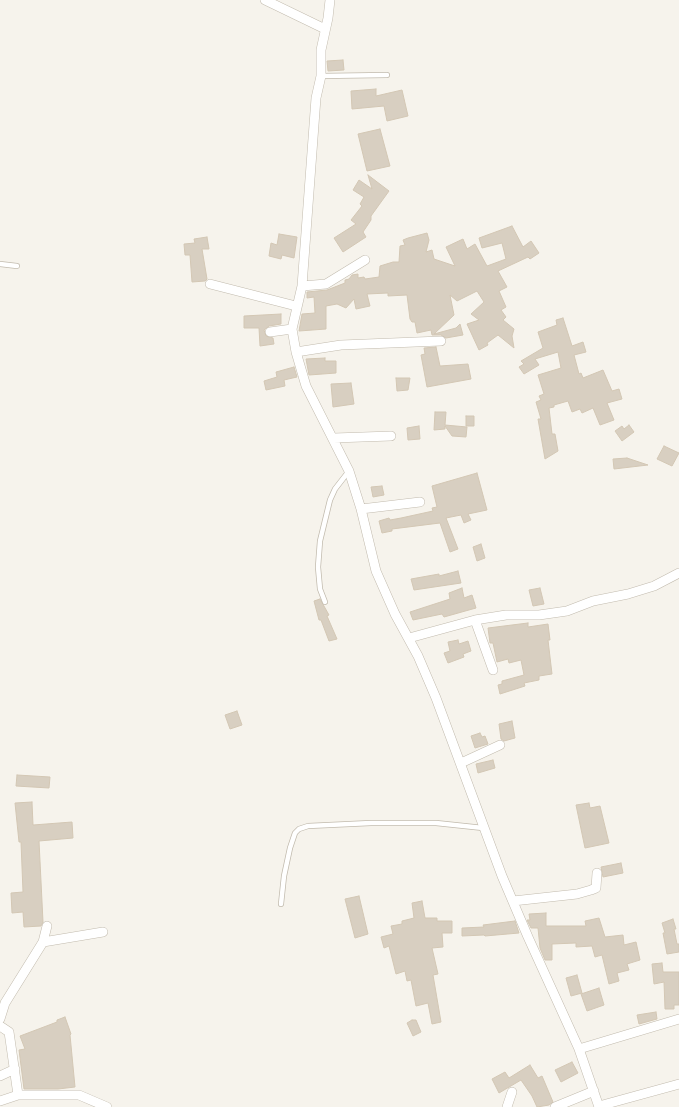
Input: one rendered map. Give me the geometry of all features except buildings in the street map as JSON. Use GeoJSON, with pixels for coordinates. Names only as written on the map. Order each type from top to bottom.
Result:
{"type":"FeatureCollection","features":[{"type":"Feature","properties":{"kind":"street"},"geometry":{"type":"LineString","coordinates":[[264,0],[325,30]]}},
{"type":"Feature","properties":{"kind":"street"},"geometry":{"type":"LineString","coordinates":[[330,0],[321,50],[321,76],[316,98],[302,286],[296,306],[292,329],[296,352],[306,386],[334,438],[349,472],[361,509],[376,571],[395,614],[409,638],[436,698],[461,763],[483,828],[513,901],[579,1049],[599,1106],[679,1084]]}},
{"type":"Feature","properties":{"kind":"street"},"geometry":{"type":"LineString","coordinates":[[302,286],[326,284],[365,260]]}},
{"type":"Feature","properties":{"kind":"street"},"geometry":{"type":"LineString","coordinates":[[210,284],[296,306]]}},
{"type":"Feature","properties":{"kind":"street"},"geometry":{"type":"LineString","coordinates":[[270,332],[292,329]]}},
{"type":"Feature","properties":{"kind":"street"},"geometry":{"type":"LineString","coordinates":[[296,352],[341,345],[441,340]]}},
{"type":"Feature","properties":{"kind":"street"},"geometry":{"type":"LineString","coordinates":[[334,438],[391,436]]}},
{"type":"Feature","properties":{"kind":"street"},"geometry":{"type":"LineString","coordinates":[[361,509],[420,502]]}},
{"type":"Feature","properties":{"kind":"street"},"geometry":{"type":"LineString","coordinates":[[409,638],[475,620],[506,615],[539,615],[567,611],[593,601],[628,594],[654,586],[679,573]]}},
{"type":"Feature","properties":{"kind":"street"},"geometry":{"type":"LineString","coordinates":[[475,620],[493,670]]}},
{"type":"Feature","properties":{"kind":"street"},"geometry":{"type":"LineString","coordinates":[[461,763],[500,745]]}},
{"type":"Feature","properties":{"kind":"street"},"geometry":{"type":"LineString","coordinates":[[513,901],[577,894],[591,890],[596,888],[597,873]]}},
{"type":"Feature","properties":{"kind":"street"},"geometry":{"type":"LineString","coordinates":[[0,1019],[5,1003],[43,942],[47,926]]}},
{"type":"Feature","properties":{"kind":"street"},"geometry":{"type":"LineString","coordinates":[[43,942],[103,932]]}},
{"type":"Feature","properties":{"kind":"street"},"geometry":{"type":"LineString","coordinates":[[579,1049],[679,1019]]}},
{"type":"Feature","properties":{"kind":"street"},"geometry":{"type":"LineString","coordinates":[[0,1026],[9,1032],[18,1095]]}},
{"type":"Feature","properties":{"kind":"street"},"geometry":{"type":"LineString","coordinates":[[0,1076],[15,1070]]}},
{"type":"Feature","properties":{"kind":"street"},"geometry":{"type":"LineString","coordinates":[[555,1107],[594,1091]]}},
{"type":"Feature","properties":{"kind":"street"},"geometry":{"type":"LineString","coordinates":[[507,1107],[512,1092]]}},
{"type":"Feature","properties":{"kind":"street"},"geometry":{"type":"LineString","coordinates":[[0,1101],[18,1095],[79,1095],[107,1107]]}},
{"type":"Feature","properties":{"kind":"lane"},"geometry":{"type":"LineString","coordinates":[[321,76],[386,75]]}},
{"type":"Feature","properties":{"kind":"lane"},"geometry":{"type":"LineString","coordinates":[[0,264],[17,266]]}},
{"type":"Feature","properties":{"kind":"lane"},"geometry":{"type":"LineString","coordinates":[[325,602],[320,589],[318,567],[320,541],[330,500],[335,489],[349,472]]}},
{"type":"Feature","properties":{"kind":"lane"},"geometry":{"type":"LineString","coordinates":[[281,904],[290,848],[295,833],[299,829],[308,826],[371,823],[436,823],[483,828]]}}]}
